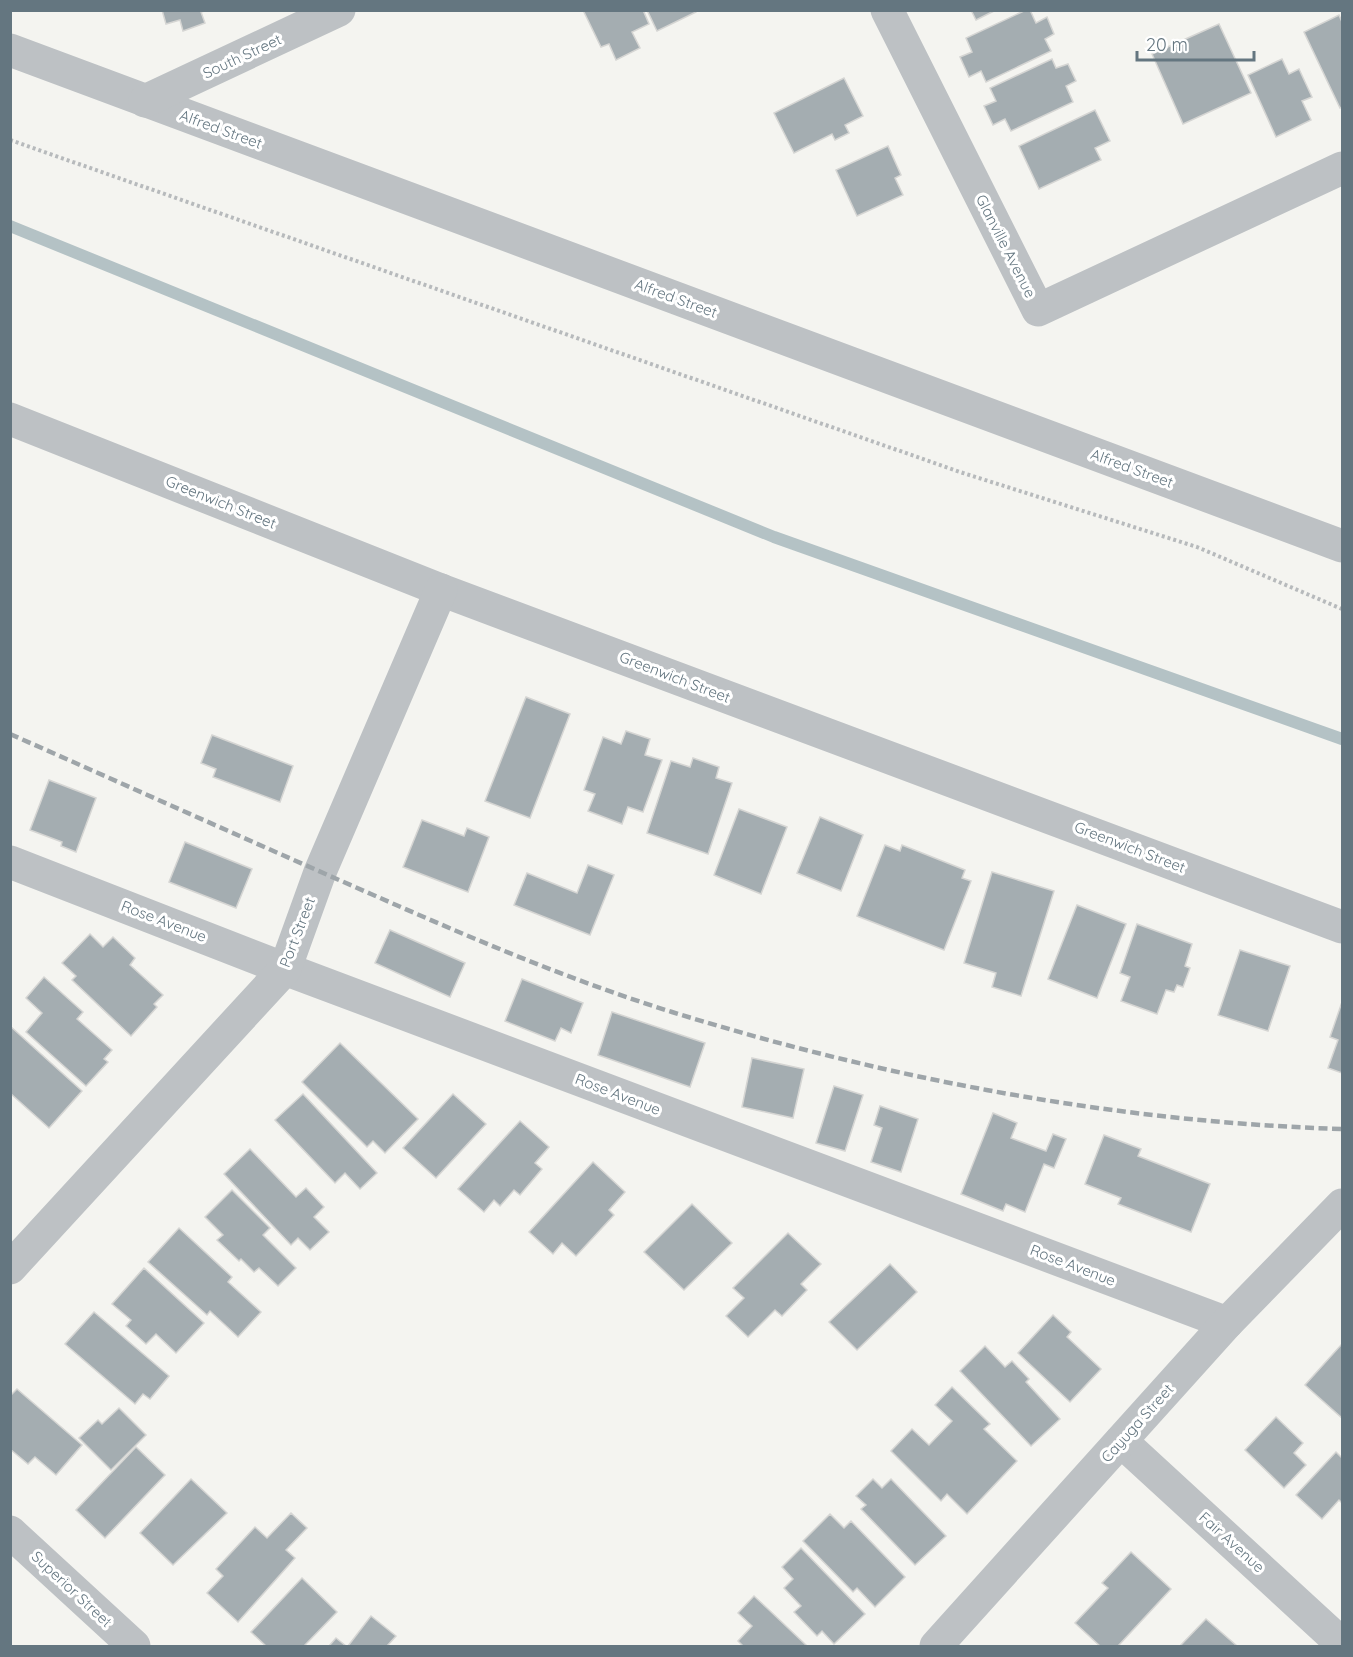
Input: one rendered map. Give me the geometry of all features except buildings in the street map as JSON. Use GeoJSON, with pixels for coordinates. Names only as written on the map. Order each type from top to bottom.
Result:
{"type":"FeatureCollection","features":[{"type":"Feature","properties":{"kind":"street","name":"South Street"},"geometry":{"type":"LineString","coordinates":[[145,101],[339,10]]}},
{"type":"Feature","properties":{"kind":"street","name":"Glanville Avenue"},"geometry":{"type":"LineString","coordinates":[[887,10],[1038,310],[1342,168]]}},
{"type":"Feature","properties":{"kind":"street","name":"Alfred Street"},"geometry":{"type":"LineString","coordinates":[[10,50],[1342,546]]}},
{"type":"Feature","properties":{"kind":"street","name":"Greenwich Street"},"geometry":{"type":"LineString","coordinates":[[10,419],[441,590],[1342,927]]}},
{"type":"Feature","properties":{"kind":"street","name":"Port Street"},"geometry":{"type":"LineString","coordinates":[[10,1268],[285,969],[320,872],[441,590]]}},
{"type":"Feature","properties":{"kind":"street","name":"Rose Avenue"},"geometry":{"type":"LineString","coordinates":[[10,862],[285,969],[1227,1323]]}},
{"type":"Feature","properties":{"kind":"street","name":"Cayuga Street"},"geometry":{"type":"LineString","coordinates":[[936,1647],[1227,1323],[1342,1205]]}},
{"type":"Feature","properties":{"kind":"street","name":"Fair Avenue"},"geometry":{"type":"LineString","coordinates":[[1121,1441],[1342,1644]]}},
{"type":"Feature","properties":{"kind":"street","name":"Superior Street"},"geometry":{"type":"LineString","coordinates":[[10,1532],[134,1647]]}},
{"type":"Feature","properties":{"kind":"path"},"geometry":{"type":"LineString","coordinates":[[10,140],[963,473],[1197,547],[1342,609]]}},
{"type":"Feature","properties":{"kind":"waterway"},"geometry":{"type":"LineString","coordinates":[[10,226],[774,537],[1342,739]]}},
{"type":"Feature","properties":{"kind":"railway"},"geometry":{"type":"LineString","coordinates":[[10,734],[482,942],[557,972],[672,1012],[836,1058],[1003,1093],[1088,1107],[1172,1117],[1257,1125],[1342,1129]]}}]}
